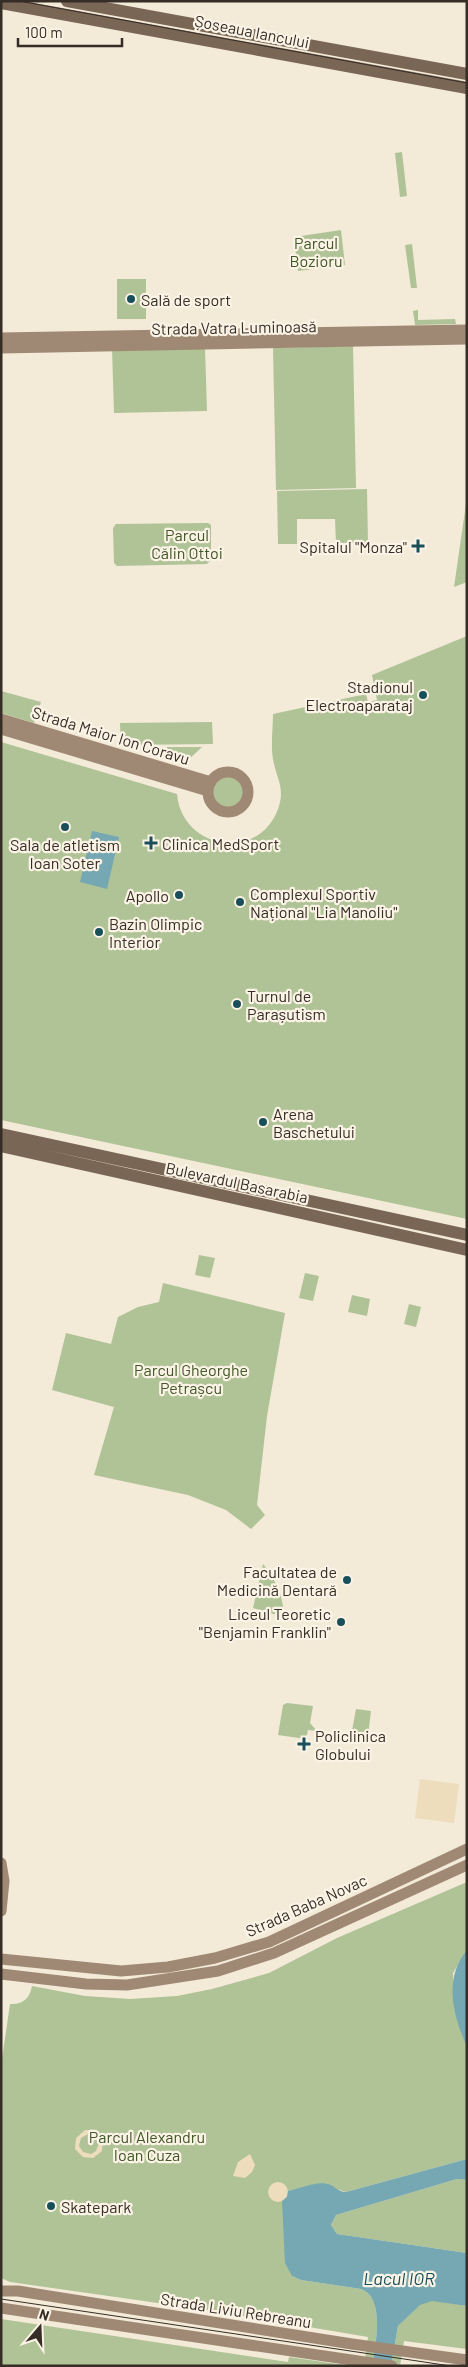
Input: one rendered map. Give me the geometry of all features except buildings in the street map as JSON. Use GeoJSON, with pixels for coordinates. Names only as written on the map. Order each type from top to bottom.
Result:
{"type":"FeatureCollection","features":[{"type":"Feature","properties":{"kind":"main road","name":"Șoseaua Iancului"},"geometry":{"type":"LineString","coordinates":[[67,1],[467,74]]}},
{"type":"Feature","properties":{"kind":"main road","name":"Șoseaua Iancului"},"geometry":{"type":"LineString","coordinates":[[1,4],[467,88]]}},
{"type":"Feature","properties":{"kind":"main road","name":"Strada Vatra Luminoasă"},"geometry":{"type":"LineString","coordinates":[[1,338],[467,330]]}},
{"type":"Feature","properties":{"kind":"main road","name":"Strada Vatra Luminoasă"},"geometry":{"type":"LineString","coordinates":[[1,348],[467,339]]}},
{"type":"Feature","properties":{"kind":"main road","name":"Strada Maior Ion Coravu"},"geometry":{"type":"LineString","coordinates":[[1,719],[66,743],[209,786]]}},
{"type":"Feature","properties":{"kind":"main road","name":"Strada Maior Ion Coravu"},"geometry":{"type":"LineString","coordinates":[[1,729],[66,743]]}},
{"type":"Feature","properties":{"kind":"main road","name":"Bulevardul Basarabia"},"geometry":{"type":"LineString","coordinates":[[1,1134],[467,1235]]}},
{"type":"Feature","properties":{"kind":"main road","name":"Bulevardul Basarabia"},"geometry":{"type":"LineString","coordinates":[[1,1146],[467,1250]]}},
{"type":"Feature","properties":{"kind":"main road","name":"Strada Baba Novac"},"geometry":{"type":"LineString","coordinates":[[1,1960],[121,1971],[168,1967],[215,1958],[269,1942],[467,1849]]}},
{"type":"Feature","properties":{"kind":"main road"},"geometry":{"type":"LineString","coordinates":[[1,1863],[4,1881],[1,1911]]}},
{"type":"Feature","properties":{"kind":"main road","name":"Strada Baba Novac"},"geometry":{"type":"LineString","coordinates":[[1,1974],[113,1985],[154,1982],[218,1971],[274,1953],[467,1865]]}},
{"type":"Feature","properties":{"kind":"main road","name":"Strada Liviu Rebreanu"},"geometry":{"type":"LineString","coordinates":[[1,2291],[18,2292],[422,2355],[467,2360]]}},
{"type":"Feature","properties":{"kind":"main road","name":"Strada Liviu Rebreanu"},"geometry":{"type":"LineString","coordinates":[[1,2308],[392,2366]]}},
{"type":"Feature","properties":{"kind":"green space"},"geometry":{"type":"Polygon","coordinates":[[[402,152],[407,196],[400,197],[395,153],[402,152]]]}},
{"type":"Feature","properties":{"kind":"green space","name":"Parcul Bozioru"},"geometry":{"type":"Polygon","coordinates":[[[341,230],[345,265],[298,271],[294,237],[341,230]]]}},
{"type":"Feature","properties":{"kind":"green space"},"geometry":{"type":"Polygon","coordinates":[[[412,244],[417,288],[411,288],[405,245],[412,244]]]}},
{"type":"Feature","properties":{"kind":"green space","name":"Sală de sport"},"geometry":{"type":"Polygon","coordinates":[[[117,279],[146,279],[146,319],[117,319],[117,279]]]}},
{"type":"Feature","properties":{"kind":"green space"},"geometry":{"type":"Polygon","coordinates":[[[418,310],[418,320],[455,319],[456,324],[415,325],[413,311],[418,310]]]}},
{"type":"Feature","properties":{"kind":"green space"},"geometry":{"type":"Polygon","coordinates":[[[353,346],[356,488],[276,490],[273,348],[353,346]]]}},
{"type":"Feature","properties":{"kind":"green space"},"geometry":{"type":"Polygon","coordinates":[[[205,347],[207,411],[114,413],[112,349],[205,347]]]}},
{"type":"Feature","properties":{"kind":"green space"},"geometry":{"type":"Polygon","coordinates":[[[367,489],[368,543],[336,543],[335,519],[297,519],[297,544],[278,544],[277,491],[367,489]]]}},
{"type":"Feature","properties":{"kind":"green space"},"geometry":{"type":"Polygon","coordinates":[[[467,497],[467,582],[454,587],[467,497]]]}},
{"type":"Feature","properties":{"kind":"green space","name":"Parcul Călin Ottoi"},"geometry":{"type":"Polygon","coordinates":[[[208,523],[211,525],[211,560],[207,564],[117,566],[114,563],[113,528],[116,524],[208,523]]]}},
{"type":"Feature","properties":{"kind":"green space","name":"Complexul Sportiv Național \"Lia Manoliu\""},"geometry":{"type":"Polygon","coordinates":[[[467,636],[467,1219],[1,1120],[1,742],[177,794],[182,813],[192,827],[206,837],[222,842],[239,842],[255,837],[268,826],[280,802],[280,786],[272,752],[273,714],[366,694],[368,702],[377,700],[372,675],[467,636]]]}},
{"type":"Feature","properties":{"kind":"green space"},"geometry":{"type":"Polygon","coordinates":[[[1,691],[41,702],[34,723],[1,713],[1,691]]]}},
{"type":"Feature","properties":{"kind":"green space"},"geometry":{"type":"Polygon","coordinates":[[[212,722],[213,744],[121,745],[120,723],[212,722]]]}},
{"type":"Feature","properties":{"kind":"green space"},"geometry":{"type":"Polygon","coordinates":[[[167,747],[202,747],[185,763],[168,757],[167,747]]]}},
{"type":"Feature","properties":{"kind":"green space"},"geometry":{"type":"Polygon","coordinates":[[[229,776],[235,777],[240,781],[244,786],[244,798],[240,803],[235,807],[229,808],[223,807],[218,803],[214,798],[213,792],[214,786],[218,781],[223,777],[229,776]]]}},
{"type":"Feature","properties":{"kind":"green space"},"geometry":{"type":"Polygon","coordinates":[[[199,1255],[215,1258],[210,1278],[195,1275],[199,1255]]]}},
{"type":"Feature","properties":{"kind":"green space"},"geometry":{"type":"Polygon","coordinates":[[[305,1273],[319,1276],[313,1301],[299,1298],[305,1273]]]}},
{"type":"Feature","properties":{"kind":"green space","name":"Parcul Gheorghe Petrașcu"},"geometry":{"type":"Polygon","coordinates":[[[163,1283],[285,1313],[267,1416],[257,1505],[265,1515],[251,1529],[226,1510],[188,1495],[94,1475],[114,1407],[52,1390],[66,1333],[111,1344],[118,1317],[138,1307],[159,1302],[163,1283]]]}},
{"type":"Feature","properties":{"kind":"green space"},"geometry":{"type":"Polygon","coordinates":[[[352,1295],[370,1299],[367,1316],[348,1312],[352,1295]]]}},
{"type":"Feature","properties":{"kind":"green space"},"geometry":{"type":"Polygon","coordinates":[[[409,1304],[421,1307],[416,1327],[404,1324],[409,1304]]]}},
{"type":"Feature","properties":{"kind":"green space"},"geometry":{"type":"Polygon","coordinates":[[[263,1564],[278,1589],[284,1617],[253,1608],[263,1564]]]}},
{"type":"Feature","properties":{"kind":"green space"},"geometry":{"type":"Polygon","coordinates":[[[287,1703],[313,1706],[310,1723],[317,1731],[308,1730],[306,1739],[278,1735],[283,1705],[287,1703]]]}},
{"type":"Feature","properties":{"kind":"green space"},"geometry":{"type":"Polygon","coordinates":[[[356,1709],[371,1711],[367,1744],[350,1742],[356,1709]]]}},
{"type":"Feature","properties":{"kind":"green space","name":"Parcul Alexandru Ioan Cuza"},"geometry":{"type":"Polygon","coordinates":[[[467,1882],[467,1950],[453,1973],[454,2007],[467,2047],[467,2159],[346,2192],[321,2184],[288,2191],[292,2276],[301,2280],[361,2289],[369,2294],[374,2302],[377,2324],[372,2366],[364,2366],[368,2337],[214,2311],[10,2282],[1,2278],[1,2066],[10,2004],[25,2000],[30,1994],[32,1986],[85,1996],[130,1999],[177,1996],[212,1989],[269,1973],[337,1938],[467,1882]]]}},
{"type":"Feature","properties":{"kind":"green space"},"geometry":{"type":"Polygon","coordinates":[[[457,2179],[467,2180],[467,2253],[337,2234],[331,2225],[336,2215],[457,2179]]]}},
{"type":"Feature","properties":{"kind":"green space"},"geometry":{"type":"Polygon","coordinates":[[[432,2300],[467,2306],[467,2349],[404,2341],[400,2366],[391,2366],[398,2326],[419,2305],[432,2300]]]}},
{"type":"Feature","properties":{"kind":"green space"},"geometry":{"type":"Polygon","coordinates":[[[1,2319],[288,2362],[289,2357],[344,2365],[1,2366],[1,2319]]]}},
{"type":"Feature","properties":{"kind":"shaded area"},"geometry":{"type":"Polygon","coordinates":[[[420,1779],[459,1784],[454,1823],[415,1818],[420,1779]]]}},
{"type":"Feature","properties":{"kind":"shaded area"},"geometry":{"type":"Polygon","coordinates":[[[85,2130],[95,2131],[103,2140],[102,2151],[93,2158],[83,2157],[75,2149],[76,2138],[85,2130]],[[88,2134],[81,2138],[79,2146],[83,2152],[91,2154],[96,2151],[99,2143],[96,2137],[88,2134]]]}},
{"type":"Feature","properties":{"kind":"shaded area"},"geometry":{"type":"Polygon","coordinates":[[[250,2154],[255,2165],[252,2172],[245,2178],[233,2176],[238,2162],[250,2154]]]}},
{"type":"Feature","properties":{"kind":"shaded area"},"geometry":{"type":"Polygon","coordinates":[[[278,2182],[285,2185],[288,2192],[285,2199],[278,2202],[271,2199],[268,2192],[271,2185],[278,2182]]]}},
{"type":"Feature","properties":{"kind":"water"},"geometry":{"type":"Polygon","coordinates":[[[92,831],[119,837],[107,889],[80,882],[92,831]]]}},
{"type":"Feature","properties":{"kind":"water"},"geometry":{"type":"Polygon","coordinates":[[[467,1950],[467,2047],[455,2010],[453,1985],[455,1973],[467,1950]]]}},
{"type":"Feature","properties":{"kind":"water","name":"Lacul IOR"},"geometry":{"type":"Polygon","coordinates":[[[467,2159],[467,2180],[457,2179],[336,2215],[331,2225],[337,2234],[467,2253],[467,2306],[432,2301],[420,2305],[398,2326],[391,2366],[372,2366],[377,2324],[374,2302],[369,2294],[361,2289],[301,2280],[292,2276],[285,2263],[282,2201],[287,2197],[288,2191],[313,2184],[328,2184],[346,2192],[467,2159]]]}},
{"type":"Feature","properties":{"kind":"tram line"},"geometry":{"type":"LineString","coordinates":[[19,1],[467,83]]}},
{"type":"Feature","properties":{"kind":"tram line"},"geometry":{"type":"LineString","coordinates":[[1,2299],[451,2366]]}},
{"type":"Feature","properties":{"kind":"place","name":"Sală de sport"},"geometry":{"type":"Point","coordinates":[131,299]}},
{"type":"Feature","properties":{"kind":"place","name":"Spitalul \"Monza\""},"geometry":{"type":"Point","coordinates":[418,546]}},
{"type":"Feature","properties":{"kind":"place","name":"Stadionul Electroaparataj"},"geometry":{"type":"Point","coordinates":[423,695]}},
{"type":"Feature","properties":{"kind":"place","name":"Sala de atletism Ioan Soter"},"geometry":{"type":"Point","coordinates":[65,827]}},
{"type":"Feature","properties":{"kind":"place","name":"Clinica MedSport"},"geometry":{"type":"Point","coordinates":[151,843]}},
{"type":"Feature","properties":{"kind":"place","name":"Apollo"},"geometry":{"type":"Point","coordinates":[179,895]}},
{"type":"Feature","properties":{"kind":"place","name":"Complexul Sportiv Național \"Lia Manoliu\""},"geometry":{"type":"Point","coordinates":[240,902]}},
{"type":"Feature","properties":{"kind":"place","name":"Bazin Olimpic Interior"},"geometry":{"type":"Point","coordinates":[99,932]}},
{"type":"Feature","properties":{"kind":"place","name":"Turnul de Parașutism"},"geometry":{"type":"Point","coordinates":[237,1004]}},
{"type":"Feature","properties":{"kind":"place","name":"Arena Baschetului"},"geometry":{"type":"Point","coordinates":[263,1122]}},
{"type":"Feature","properties":{"kind":"place","name":"Facultatea de Medicină Dentară"},"geometry":{"type":"Point","coordinates":[347,1580]}},
{"type":"Feature","properties":{"kind":"place","name":"Liceul Teoretic \"Benjamin Franklin\""},"geometry":{"type":"Point","coordinates":[341,1622]}},
{"type":"Feature","properties":{"kind":"place","name":"Policlinica Globului"},"geometry":{"type":"Point","coordinates":[304,1744]}},
{"type":"Feature","properties":{"kind":"place","name":"Skatepark"},"geometry":{"type":"Point","coordinates":[51,2206]}}]}
